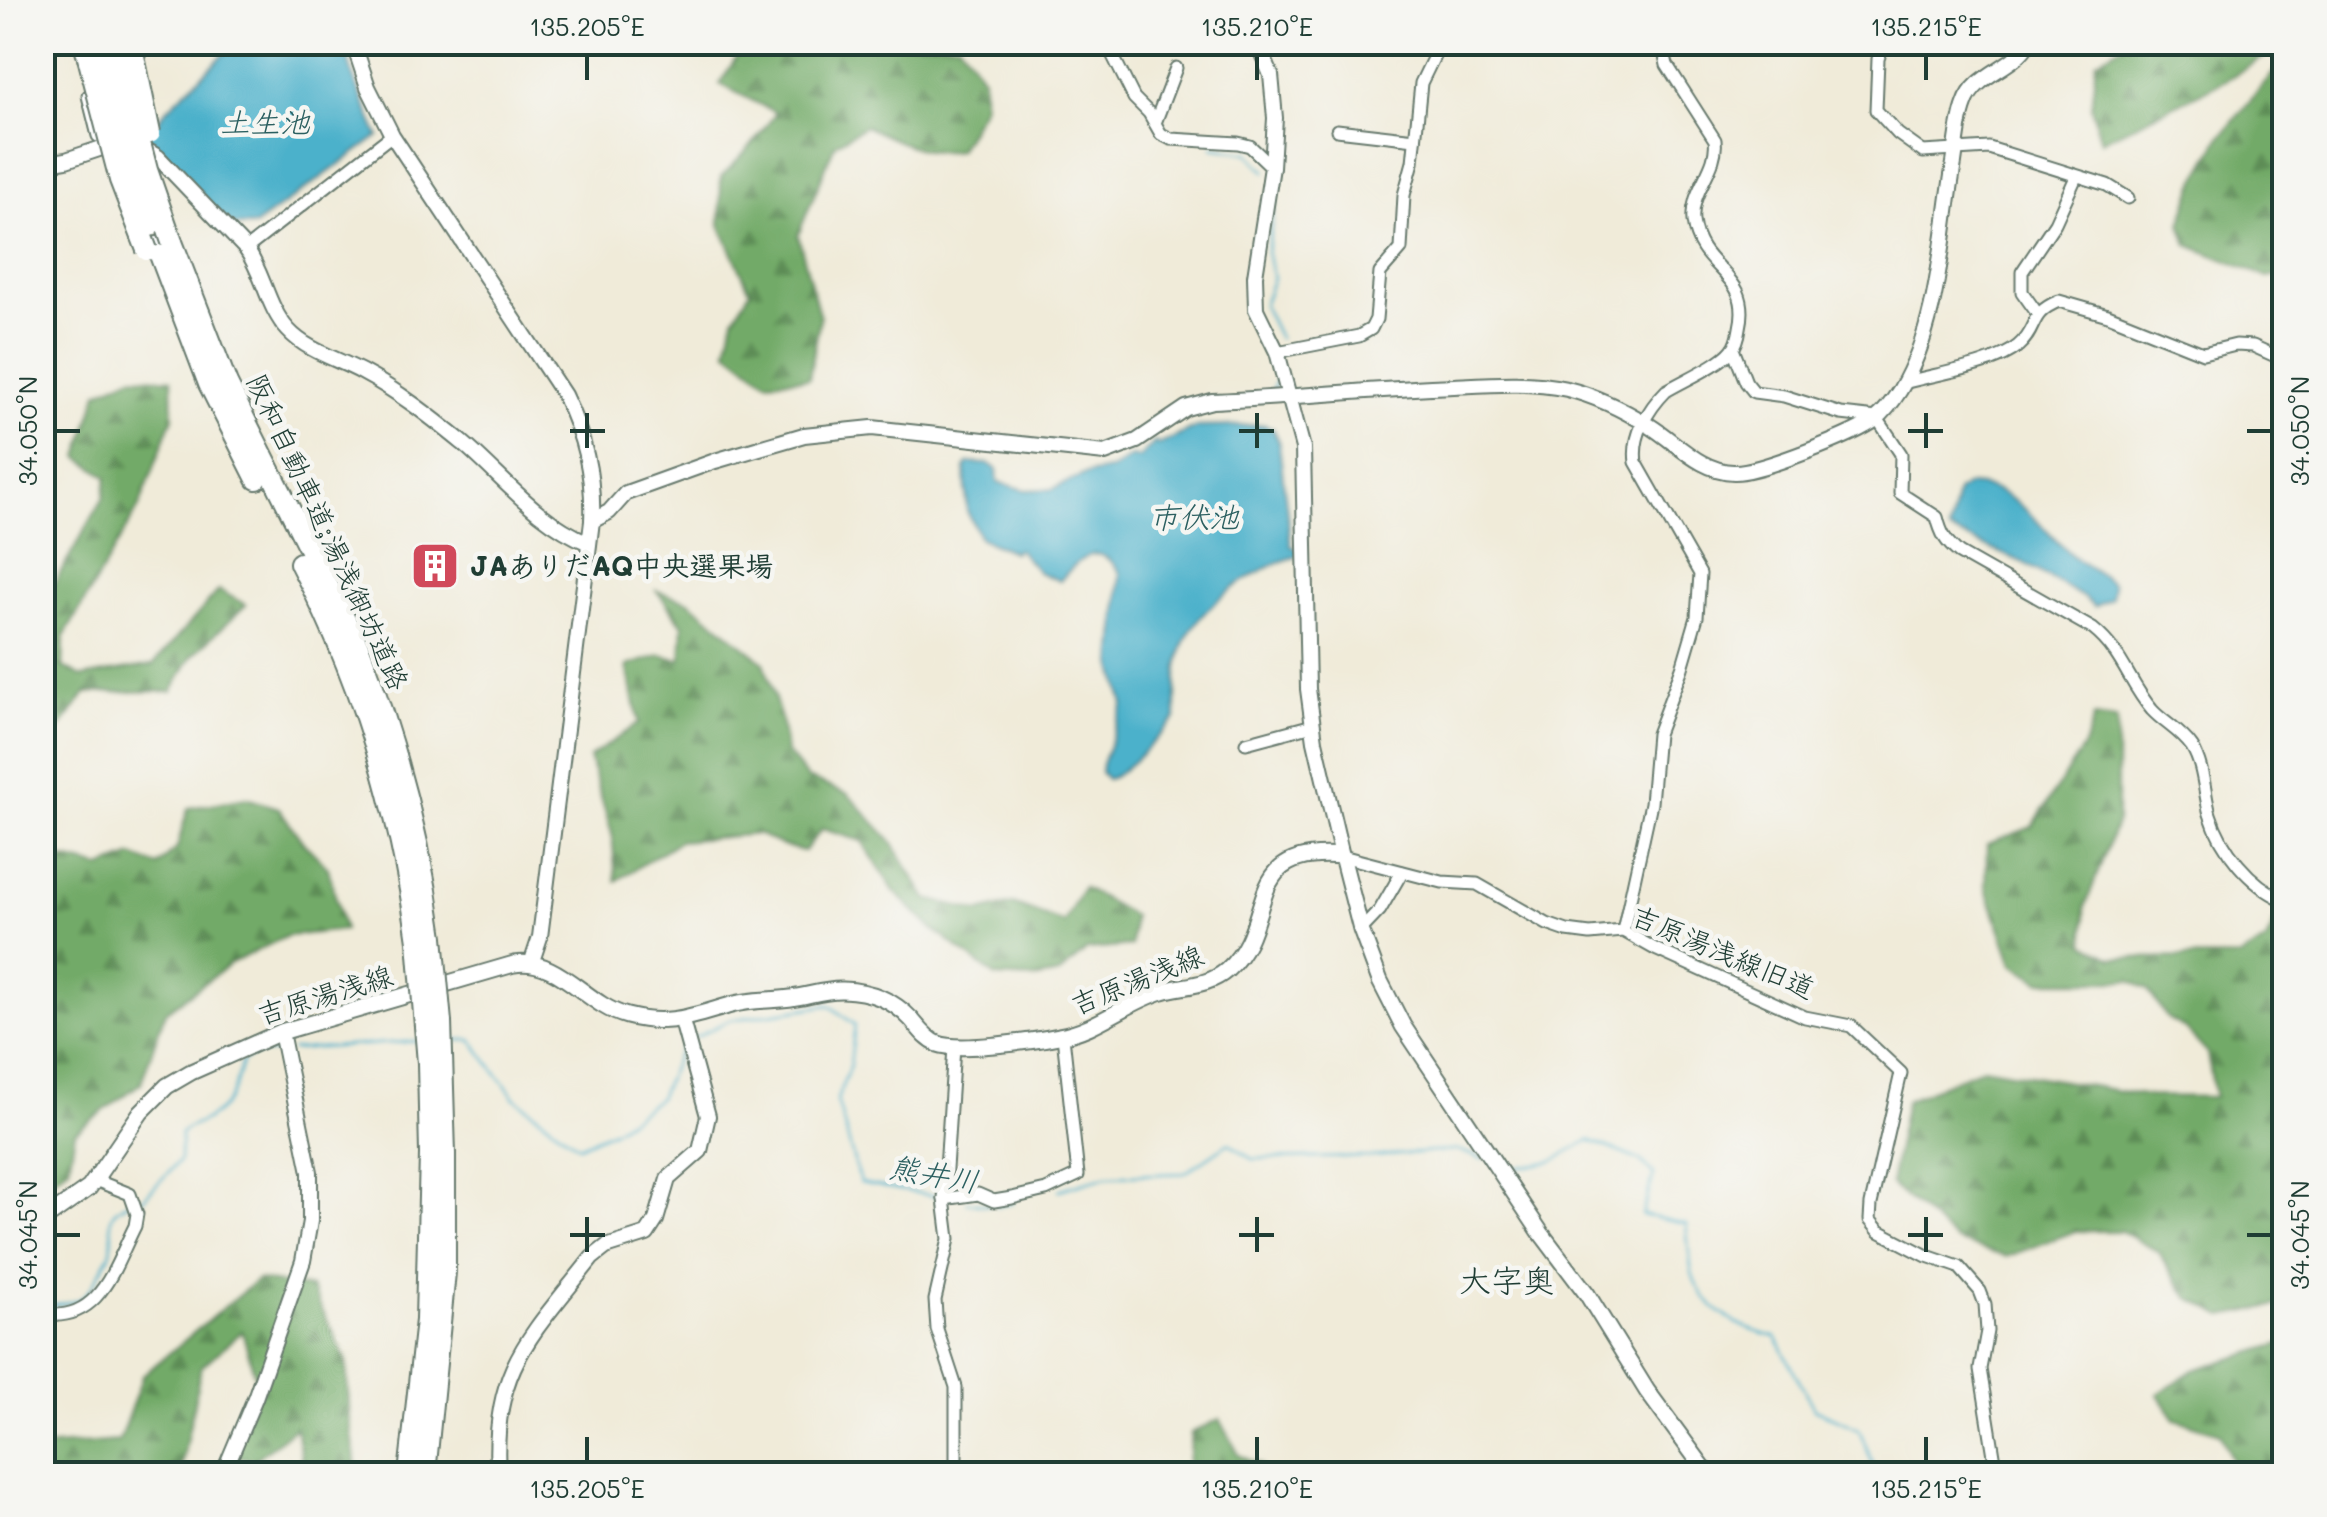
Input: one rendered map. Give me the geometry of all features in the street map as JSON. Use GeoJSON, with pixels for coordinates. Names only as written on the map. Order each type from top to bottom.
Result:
{"type":"FeatureCollection","features":[{"type":"Feature","properties":{"kind":"highway"},"geometry":{"type":"LineString","coordinates":[[81,42],[120,180],[164,245]]}},
{"type":"Feature","properties":{"kind":"highway","name":"阪和自動車道;湯浅御坊道路"},"geometry":{"type":"LineString","coordinates":[[100,42],[127,154],[262,459],[335,600],[370,679],[411,810],[440,1022],[438,1154],[446,1244],[409,1474]]}},
{"type":"Feature","properties":{"kind":"highway","name":"阪和自動車道;湯浅御坊道路"},"geometry":{"type":"LineString","coordinates":[[114,42],[164,245],[210,384],[310,582],[363,706],[426,939]]}},
{"type":"Feature","properties":{"kind":"highway"},"geometry":{"type":"LineString","coordinates":[[134,42],[161,178],[164,245]]}},
{"type":"Feature","properties":{"kind":"highway","name":"阪和自動車道;湯浅御坊道路"},"geometry":{"type":"LineString","coordinates":[[425,1474],[432,1336]]}},
{"type":"Feature","properties":{"kind":"main road","name":"吉原湯浅線"},"geometry":{"type":"LineString","coordinates":[[954,1047],[1063,1036],[1087,1029],[1162,991],[1213,980],[1230,968],[1245,945],[1275,871],[1296,856],[1342,856]]}},
{"type":"Feature","properties":{"kind":"main road"},"geometry":{"type":"LineString","coordinates":[[1342,856],[1361,930],[1403,1026],[1587,1294],[1647,1391],[1708,1474]]}},
{"type":"Feature","properties":{"kind":"main road"},"geometry":{"type":"LineString","coordinates":[[532,962],[548,966],[600,1006],[660,1022],[682,1021],[748,1001],[839,989],[880,996],[896,1005],[936,1043],[954,1047]]}},
{"type":"Feature","properties":{"kind":"main road","name":"吉原湯浅線"},"geometry":{"type":"LineString","coordinates":[[42,1221],[67,1206],[94,1180],[140,1112],[166,1086],[227,1054],[282,1032],[532,962]]}},
{"type":"Feature","properties":{"kind":"street"},"geometry":{"type":"LineString","coordinates":[[81,42],[91,110],[101,146]]}},
{"type":"Feature","properties":{"kind":"street"},"geometry":{"type":"LineString","coordinates":[[91,110],[146,86],[134,42]]}},
{"type":"Feature","properties":{"kind":"street"},"geometry":{"type":"LineString","coordinates":[[1258,42],[1271,75],[1273,93],[1272,167],[1254,288],[1256,309],[1277,352],[1303,448],[1305,646],[1313,725],[1342,856]]}},
{"type":"Feature","properties":{"kind":"street"},"geometry":{"type":"LineString","coordinates":[[1344,42],[1355,49],[1388,42]]}},
{"type":"Feature","properties":{"kind":"street"},"geometry":{"type":"LineString","coordinates":[[1277,352],[1358,336],[1371,329],[1376,319],[1380,273],[1401,248],[1404,195],[1413,162],[1420,83],[1441,42]]}},
{"type":"Feature","properties":{"kind":"street"},"geometry":{"type":"LineString","coordinates":[[1622,930],[1650,803],[1657,734],[1697,617],[1700,574],[1636,462],[1635,442],[1666,391],[1732,349],[1742,323],[1740,292],[1705,254],[1693,221],[1697,189],[1716,145],[1702,116],[1667,65],[1662,42]]}},
{"type":"Feature","properties":{"kind":"street"},"geometry":{"type":"LineString","coordinates":[[1884,42],[1878,59],[1876,110],[1898,134],[1924,152],[1990,148],[2107,186],[2128,198]]}},
{"type":"Feature","properties":{"kind":"street"},"geometry":{"type":"LineString","coordinates":[[592,521],[609,512],[626,493],[804,435],[872,428],[1105,453],[1137,441],[1186,408],[1212,401],[1392,388],[1536,384],[1588,395],[1645,422],[1711,468],[1750,471],[1858,430],[1877,418],[1904,382],[1934,305],[1962,114],[1970,93],[1979,83],[2022,53],[2029,42]]}},
{"type":"Feature","properties":{"kind":"street"},"geometry":{"type":"LineString","coordinates":[[1108,46],[1127,88],[1161,134],[1171,139],[1250,146],[1272,167]]}},
{"type":"Feature","properties":{"kind":"street"},"geometry":{"type":"LineString","coordinates":[[358,47],[368,87],[392,135],[564,395],[582,433],[590,469],[592,521],[540,937],[532,962]]}},
{"type":"Feature","properties":{"kind":"street"},"geometry":{"type":"LineString","coordinates":[[1155,123],[1176,68]]}},
{"type":"Feature","properties":{"kind":"street"},"geometry":{"type":"LineString","coordinates":[[1337,130],[1415,139]]}},
{"type":"Feature","properties":{"kind":"street"},"geometry":{"type":"LineString","coordinates":[[246,248],[392,135]]}},
{"type":"Feature","properties":{"kind":"street"},"geometry":{"type":"LineString","coordinates":[[42,164],[124,142],[138,145],[158,158],[246,248],[276,314],[298,339],[395,391],[463,444],[540,515],[588,543]]}},
{"type":"Feature","properties":{"kind":"street"},"geometry":{"type":"LineString","coordinates":[[2037,314],[2022,292],[2022,272],[2055,223],[2076,178]]}},
{"type":"Feature","properties":{"kind":"street"},"geometry":{"type":"LineString","coordinates":[[1904,382],[2012,350],[2028,334],[2037,314],[2059,301],[2203,353],[2236,344],[2253,346],[2284,360]]}},
{"type":"Feature","properties":{"kind":"street"},"geometry":{"type":"LineString","coordinates":[[1732,349],[1754,392],[1784,396],[1840,414],[1877,418]]}},
{"type":"Feature","properties":{"kind":"street"},"geometry":{"type":"LineString","coordinates":[[1877,418],[1901,454],[1900,493],[1937,517],[1948,544],[1959,554],[2079,620],[2112,644],[2153,711],[2194,749],[2210,815],[2228,852],[2267,890],[2284,900]]}},
{"type":"Feature","properties":{"kind":"street"},"geometry":{"type":"LineString","coordinates":[[1246,743],[1313,725]]}},
{"type":"Feature","properties":{"kind":"street","name":"吉原湯浅線旧道"},"geometry":{"type":"LineString","coordinates":[[1342,856],[1442,882],[1477,884],[1567,932],[1622,930],[1655,950],[1805,1016],[1852,1026],[1901,1072],[1870,1220],[1879,1231],[1959,1268],[1980,1291],[1987,1331],[1980,1369],[1997,1474]]}},
{"type":"Feature","properties":{"kind":"street"},"geometry":{"type":"LineString","coordinates":[[1361,930],[1380,910],[1402,872]]}},
{"type":"Feature","properties":{"kind":"street"},"geometry":{"type":"LineString","coordinates":[[498,1474],[501,1398],[515,1358],[592,1258],[606,1247],[647,1234],[656,1220],[668,1179],[700,1150],[708,1116],[682,1021]]}},
{"type":"Feature","properties":{"kind":"street"},"geometry":{"type":"LineString","coordinates":[[224,1474],[303,1261],[310,1221],[310,1172],[282,1032]]}},
{"type":"Feature","properties":{"kind":"street"},"geometry":{"type":"LineString","coordinates":[[944,1198],[978,1194],[994,1201],[1012,1198],[1046,1190],[1078,1175],[1063,1036]]}},
{"type":"Feature","properties":{"kind":"street"},"geometry":{"type":"LineString","coordinates":[[954,1047],[944,1198],[949,1239],[936,1314],[956,1388],[956,1474]]}},
{"type":"Feature","properties":{"kind":"street"},"geometry":{"type":"LineString","coordinates":[[42,1314],[74,1314],[98,1299],[136,1226],[137,1214],[130,1194],[94,1180]]}},
{"type":"Feature","properties":{"kind":"green space"},"geometry":{"type":"Polygon","coordinates":[[[2127,42],[2284,43],[2284,274],[2267,277],[2188,245],[2181,224],[2197,178],[2219,139],[2281,63],[2271,53],[2224,81],[2101,141],[2091,107],[2096,61],[2127,42]]]}},
{"type":"Feature","properties":{"kind":"green space"},"geometry":{"type":"Polygon","coordinates":[[[745,43],[959,43],[983,77],[983,107],[958,150],[921,149],[865,126],[835,144],[798,235],[820,318],[809,378],[767,381],[727,350],[734,318],[750,291],[720,225],[721,177],[776,113],[720,84],[745,43]]]}},
{"type":"Feature","properties":{"kind":"green space"},"geometry":{"type":"Polygon","coordinates":[[[132,376],[172,379],[173,417],[139,507],[64,637],[63,667],[82,677],[153,665],[219,590],[246,605],[192,656],[172,691],[86,693],[62,726],[43,739],[43,603],[104,497],[107,477],[79,457],[98,392],[132,376]]]}},
{"type":"Feature","properties":{"kind":"green space"},"geometry":{"type":"Polygon","coordinates":[[[657,591],[689,601],[764,662],[786,752],[807,778],[848,794],[890,839],[927,899],[979,912],[1013,904],[1064,923],[1083,887],[1133,916],[1131,946],[1087,950],[1059,974],[1034,979],[996,977],[930,927],[894,891],[862,841],[822,829],[804,851],[758,834],[679,841],[616,881],[612,834],[589,758],[639,723],[627,666],[661,655],[681,660],[683,625],[657,591]]]}},
{"type":"Feature","properties":{"kind":"green space"},"geometry":{"type":"Polygon","coordinates":[[[2284,608],[2284,771],[2279,614],[2284,608]]]}},
{"type":"Feature","properties":{"kind":"green space"},"geometry":{"type":"Polygon","coordinates":[[[2094,717],[2117,720],[2117,821],[2085,907],[2085,943],[2112,958],[2240,957],[2266,941],[2284,903],[2284,1304],[2224,1316],[2188,1297],[2157,1251],[2121,1231],[2076,1231],[2006,1257],[1956,1241],[1890,1184],[1906,1101],[1983,1067],[2148,1096],[2215,1097],[2207,1053],[2184,1028],[2167,1018],[2148,990],[2131,981],[2040,981],[2013,964],[1986,887],[1987,844],[2032,827],[2085,744],[2094,717]]]}},
{"type":"Feature","properties":{"kind":"green space"},"geometry":{"type":"Polygon","coordinates":[[[246,798],[279,808],[302,841],[328,868],[344,930],[287,936],[233,962],[165,1012],[141,1083],[75,1132],[69,1167],[43,1185],[43,862],[62,858],[101,868],[133,856],[158,866],[177,848],[188,808],[246,798]]]}},
{"type":"Feature","properties":{"kind":"green space"},"geometry":{"type":"Polygon","coordinates":[[[257,1280],[311,1288],[346,1359],[358,1474],[304,1474],[296,1427],[254,1460],[229,1455],[259,1390],[242,1331],[201,1367],[180,1474],[43,1474],[43,1447],[119,1441],[143,1375],[257,1280]]]}},
{"type":"Feature","properties":{"kind":"green space"},"geometry":{"type":"Polygon","coordinates":[[[2284,1343],[2284,1474],[2234,1474],[2237,1472],[2220,1433],[2175,1419],[2158,1394],[2194,1370],[2284,1343]]]}},
{"type":"Feature","properties":{"kind":"green space"},"geometry":{"type":"Polygon","coordinates":[[[1220,1419],[1239,1455],[1261,1466],[1264,1474],[1187,1474],[1191,1433],[1220,1419]]]}},
{"type":"Feature","properties":{"kind":"water","name":"土生池"},"geometry":{"type":"Polygon","coordinates":[[[344,42],[353,77],[379,136],[254,226],[230,226],[147,136],[164,112],[235,43],[344,42]]]}},
{"type":"Feature","properties":{"kind":"water","name":"市伏池"},"geometry":{"type":"Polygon","coordinates":[[[1265,425],[1273,429],[1279,444],[1291,546],[1298,549],[1299,556],[1247,579],[1200,619],[1180,658],[1176,719],[1131,763],[1107,779],[1101,772],[1102,764],[1124,704],[1113,664],[1120,573],[1104,557],[1089,556],[1060,581],[1038,572],[1018,549],[1013,552],[980,538],[967,511],[965,468],[969,463],[989,464],[997,469],[998,482],[1026,490],[1053,489],[1083,475],[1113,469],[1131,457],[1139,458],[1155,442],[1158,445],[1197,427],[1265,425]]]}},
{"type":"Feature","properties":{"kind":"water"},"geometry":{"type":"Polygon","coordinates":[[[1970,485],[1986,487],[2015,501],[2074,557],[2113,584],[2111,598],[2094,607],[2022,562],[1949,531],[1957,492],[1970,485]]]}},
{"type":"Feature","properties":{"kind":"waterway"},"geometry":{"type":"LineString","coordinates":[[1213,147],[1248,153],[1266,172]]}},
{"type":"Feature","properties":{"kind":"waterway"},"geometry":{"type":"LineString","coordinates":[[1277,187],[1267,252],[1273,278],[1263,305],[1279,338]]}},
{"type":"Feature","properties":{"kind":"waterway"},"geometry":{"type":"LineString","coordinates":[[1273,390],[1277,378]]}},
{"type":"Feature","properties":{"kind":"waterway","name":"熊井川"},"geometry":{"type":"LineString","coordinates":[[695,1037],[730,1020],[829,1005],[855,1025],[850,1065],[837,1100],[860,1183],[940,1197]]}},
{"type":"Feature","properties":{"kind":"waterway","name":"熊井川"},"geometry":{"type":"LineString","coordinates":[[451,1040],[472,1040],[515,1098],[579,1146],[615,1129],[659,1098],[683,1043]]}},
{"type":"Feature","properties":{"kind":"waterway","name":"熊井川"},"geometry":{"type":"LineString","coordinates":[[292,1050],[419,1041]]}},
{"type":"Feature","properties":{"kind":"waterway","name":"熊井川"},"geometry":{"type":"LineString","coordinates":[[137,1200],[143,1199],[180,1160],[181,1133],[210,1117],[228,1100],[242,1061],[256,1054],[279,1052]]}},
{"type":"Feature","properties":{"kind":"waterway","name":"熊井川"},"geometry":{"type":"LineString","coordinates":[[1505,1167],[1554,1161],[1589,1140],[1639,1160],[1654,1174],[1642,1215],[1686,1224],[1692,1272],[1704,1296],[1737,1323],[1776,1337],[1814,1409],[1859,1429],[1877,1474]]}},
{"type":"Feature","properties":{"kind":"waterway","name":"熊井川"},"geometry":{"type":"LineString","coordinates":[[1059,1190],[1106,1176],[1185,1173],[1229,1143],[1252,1159],[1371,1157],[1457,1150],[1483,1159]]}},
{"type":"Feature","properties":{"kind":"waterway","name":"熊井川"},"geometry":{"type":"LineString","coordinates":[[42,1305],[72,1302],[84,1296],[110,1253],[111,1217],[129,1202]]}},
{"type":"Feature","properties":{"kind":"waterway","name":"熊井川"},"geometry":{"type":"LineString","coordinates":[[967,1202],[989,1205]]}},
{"type":"Feature","properties":{"kind":"waterway","name":"熊井川"},"geometry":{"type":"LineString","coordinates":[[997,1206],[1013,1203]]}},
{"type":"Feature","properties":{"kind":"place","name":"JAありだAQ中央選果場"},"geometry":{"type":"Point","coordinates":[435,566]}},
{"type":"Feature","properties":{"kind":"district","name":"大字奥"},"geometry":{"type":"Point","coordinates":[1507,1281]}}]}
